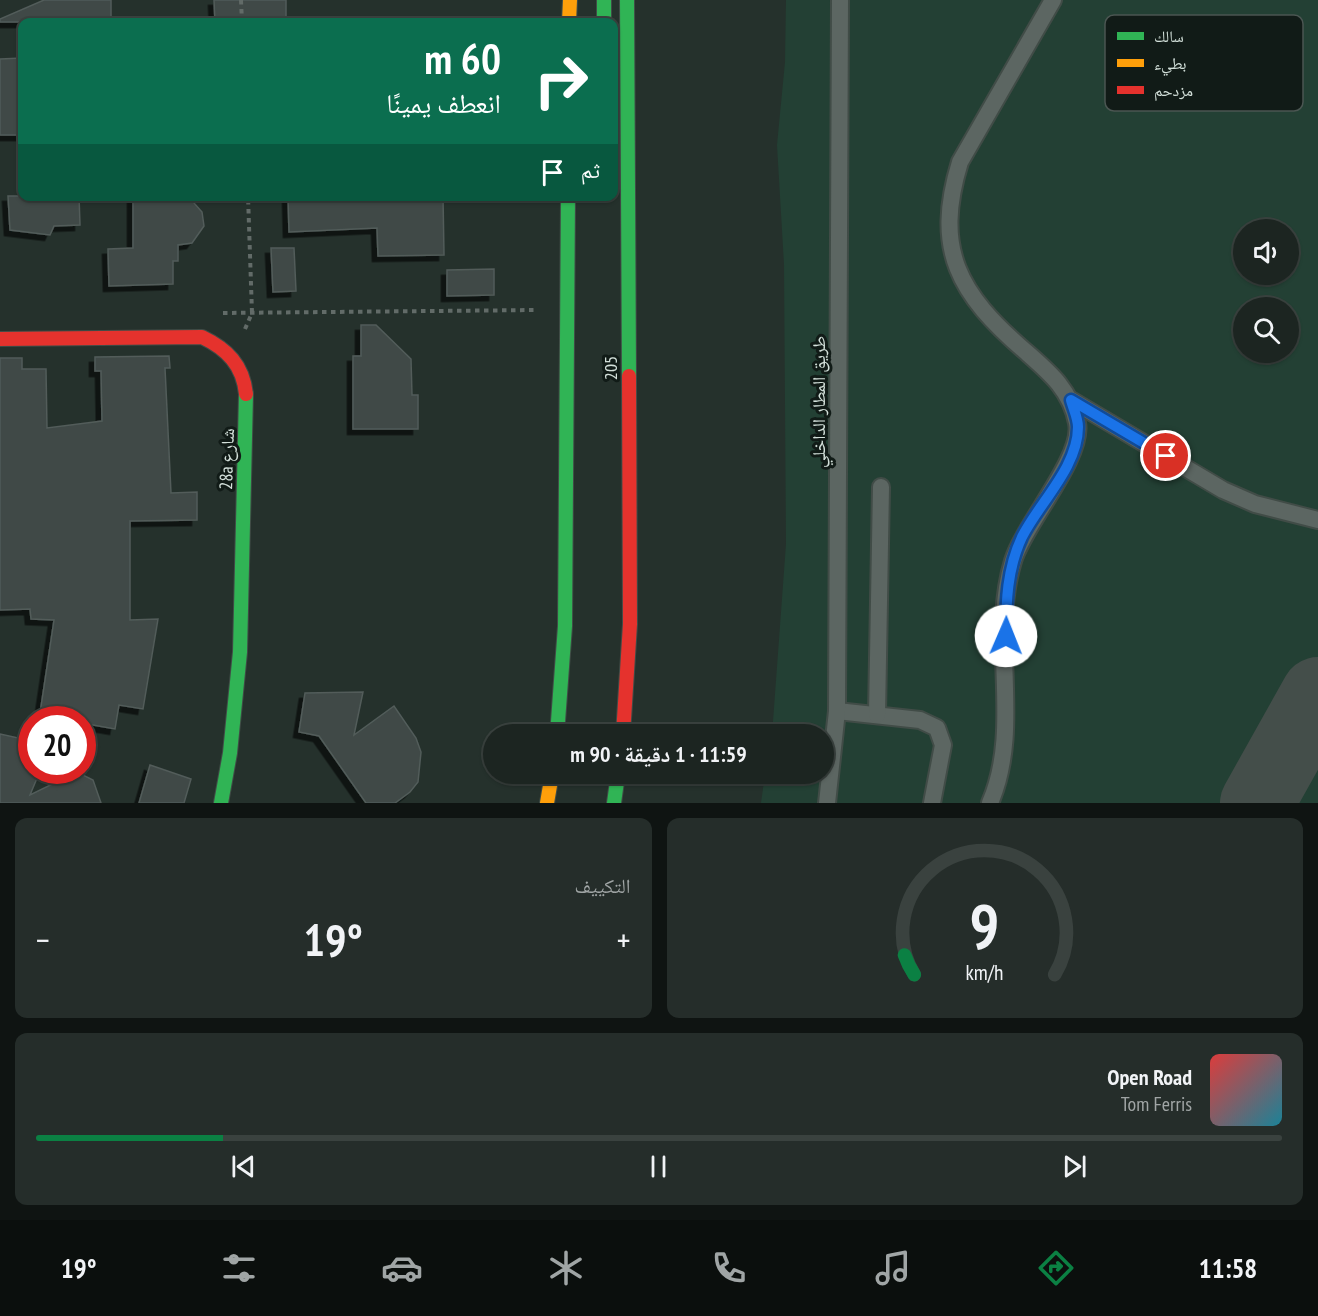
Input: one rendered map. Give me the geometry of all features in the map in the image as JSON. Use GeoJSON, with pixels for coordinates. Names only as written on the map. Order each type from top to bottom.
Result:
{"type":"FeatureCollection","features":[{"type":"Feature","properties":{"kind":"street"},"geometry":{"type":"LineString","coordinates":[[569,18],[570,0]]}},
{"type":"Feature","properties":{"kind":"street"},"geometry":{"type":"LineString","coordinates":[[604,0],[604,18]]}},
{"type":"Feature","properties":{"kind":"street","name":"205"},"geometry":{"type":"LineString","coordinates":[[624,724],[630,624],[627,0]]}},
{"type":"Feature","properties":{"kind":"street"},"geometry":{"type":"LineString","coordinates":[[618,130],[628,160]]}},
{"type":"Feature","properties":{"kind":"street"},"geometry":{"type":"LineString","coordinates":[[559,724],[565,626],[568,201]]}},
{"type":"Feature","properties":{"kind":"street"},"geometry":{"type":"LineString","coordinates":[[0,339],[202,337],[220,344],[233,356]]}},
{"type":"Feature","properties":{"kind":"street","name":"28a شارع"},"geometry":{"type":"LineString","coordinates":[[221,803],[231,756],[237,708],[241,612],[246,391],[242,369],[233,356]]}},
{"type":"Feature","properties":{"kind":"street"},"geometry":{"type":"LineString","coordinates":[[547,803],[550,784]]}},
{"type":"Feature","properties":{"kind":"street"},"geometry":{"type":"LineString","coordinates":[[614,803],[617,784]]}},
{"type":"Feature","properties":{"kind":"lane","name":"طريق المطار الداخلي"},"geometry":{"type":"LineString","coordinates":[[831,802],[837,711],[840,0]]}},
{"type":"Feature","properties":{"kind":"lane"},"geometry":{"type":"LineString","coordinates":[[990,803],[1005,758],[1007,585],[1022,537],[1062,472],[1074,447],[1078,426],[1071,400],[1054,376],[992,323],[974,300],[960,275],[954,256],[948,219],[951,189],[960,162],[1053,0]]}},
{"type":"Feature","properties":{"kind":"lane"},"geometry":{"type":"LineString","coordinates":[[1071,400],[1223,490],[1255,504],[1318,520]]}},
{"type":"Feature","properties":{"kind":"lane"},"geometry":{"type":"LineString","coordinates":[[877,716],[881,487]]}},
{"type":"Feature","properties":{"kind":"lane"},"geometry":{"type":"LineString","coordinates":[[837,711],[920,720],[937,728],[943,745],[932,803]]}},
{"type":"Feature","properties":{"kind":"path"},"geometry":{"type":"LineString","coordinates":[[241,0],[242,18]]}},
{"type":"Feature","properties":{"kind":"path"},"geometry":{"type":"LineString","coordinates":[[233,356],[252,313],[248,201]]}},
{"type":"Feature","properties":{"kind":"path"},"geometry":{"type":"LineString","coordinates":[[218,312],[568,309]]}},
{"type":"Feature","properties":{"kind":"shaded area"},"geometry":{"type":"Polygon","coordinates":[[[786,0],[1318,0],[1318,803],[761,803],[764,784],[834,784],[834,724],[773,724],[786,544],[784,264],[777,145],[785,62],[786,0]]]}},
{"type":"Feature","properties":{"kind":"building"},"geometry":{"type":"Polygon","coordinates":[[[44,0],[111,0],[111,18],[18,18],[18,22],[0,22],[0,19],[44,0]]]}},
{"type":"Feature","properties":{"kind":"building"},"geometry":{"type":"Polygon","coordinates":[[[214,0],[286,0],[286,18],[215,18],[214,0]]]}},
{"type":"Feature","properties":{"kind":"building"},"geometry":{"type":"Polygon","coordinates":[[[18,58],[18,135],[0,135],[0,59],[18,58]]]}},
{"type":"Feature","properties":{"kind":"building"},"geometry":{"type":"Polygon","coordinates":[[[8,196],[18,196],[18,201],[79,201],[80,225],[54,226],[50,235],[10,230],[8,196]]]}},
{"type":"Feature","properties":{"kind":"building"},"geometry":{"type":"Polygon","coordinates":[[[133,201],[194,201],[202,212],[204,226],[192,243],[178,245],[178,261],[173,261],[173,284],[109,286],[108,249],[133,248],[133,201]]]}},
{"type":"Feature","properties":{"kind":"building"},"geometry":{"type":"Polygon","coordinates":[[[288,201],[443,201],[444,255],[378,256],[377,228],[289,232],[288,201]]]}},
{"type":"Feature","properties":{"kind":"building"},"geometry":{"type":"Polygon","coordinates":[[[271,248],[294,248],[296,291],[273,292],[271,248]]]}},
{"type":"Feature","properties":{"kind":"building"},"geometry":{"type":"Polygon","coordinates":[[[494,269],[494,295],[447,296],[447,270],[494,269]]]}},
{"type":"Feature","properties":{"kind":"building"},"geometry":{"type":"Polygon","coordinates":[[[361,325],[376,325],[411,359],[412,395],[418,395],[418,429],[353,429],[353,356],[361,356],[361,325]]]}},
{"type":"Feature","properties":{"kind":"building"},"geometry":{"type":"Polygon","coordinates":[[[169,356],[170,368],[165,368],[171,493],[197,492],[197,520],[130,521],[130,620],[158,619],[143,709],[119,705],[115,729],[96,726],[96,706],[41,706],[54,620],[31,619],[30,609],[0,610],[0,358],[22,358],[22,369],[46,369],[47,428],[102,421],[101,371],[95,371],[95,357],[169,356]]]}},
{"type":"Feature","properties":{"kind":"building"},"geometry":{"type":"Polygon","coordinates":[[[363,692],[354,735],[394,706],[416,738],[421,752],[418,782],[410,792],[395,803],[366,803],[319,736],[299,732],[305,693],[363,692]]]}},
{"type":"Feature","properties":{"kind":"building"},"geometry":{"type":"Polygon","coordinates":[[[0,734],[18,738],[18,784],[35,784],[30,795],[52,784],[94,784],[101,803],[0,803],[0,734]]]}},
{"type":"Feature","properties":{"kind":"building"},"geometry":{"type":"Polygon","coordinates":[[[150,765],[191,779],[184,803],[139,803],[150,765]]]}},
{"type":"Feature","properties":{"kind":"taxiway"},"geometry":{"type":"LineString","coordinates":[[1257,803],[1318,694]]}},
{"type":"Feature","properties":{"kind":"traffic: fast"},"geometry":{"type":"LineString","coordinates":[[604,0],[604,18]]}},
{"type":"Feature","properties":{"kind":"traffic: fast"},"geometry":{"type":"LineString","coordinates":[[627,0],[629,376]]}},
{"type":"Feature","properties":{"kind":"traffic: fast"},"geometry":{"type":"LineString","coordinates":[[558,724],[565,626],[568,201]]}},
{"type":"Feature","properties":{"kind":"traffic: fast"},"geometry":{"type":"LineString","coordinates":[[221,803],[230,753],[240,652],[246,394]]}},
{"type":"Feature","properties":{"kind":"traffic: fast"},"geometry":{"type":"LineString","coordinates":[[614,803],[617,784]]}},
{"type":"Feature","properties":{"kind":"traffic: slow"},"geometry":{"type":"LineString","coordinates":[[569,18],[570,0]]}},
{"type":"Feature","properties":{"kind":"traffic: slow"},"geometry":{"type":"LineString","coordinates":[[547,803],[550,784]]}},
{"type":"Feature","properties":{"kind":"traffic: jam"},"geometry":{"type":"LineString","coordinates":[[0,339],[202,337],[219,347],[232,359],[241,375],[246,394]]}},
{"type":"Feature","properties":{"kind":"traffic: jam"},"geometry":{"type":"LineString","coordinates":[[624,724],[630,624],[629,376]]}},
{"type":"Feature","properties":{"kind":"route"},"geometry":{"type":"LineString","coordinates":[[1006,636],[1007,585],[1013,560],[1022,537],[1062,472],[1074,447],[1078,426],[1071,400],[1166,456]]}}]}
